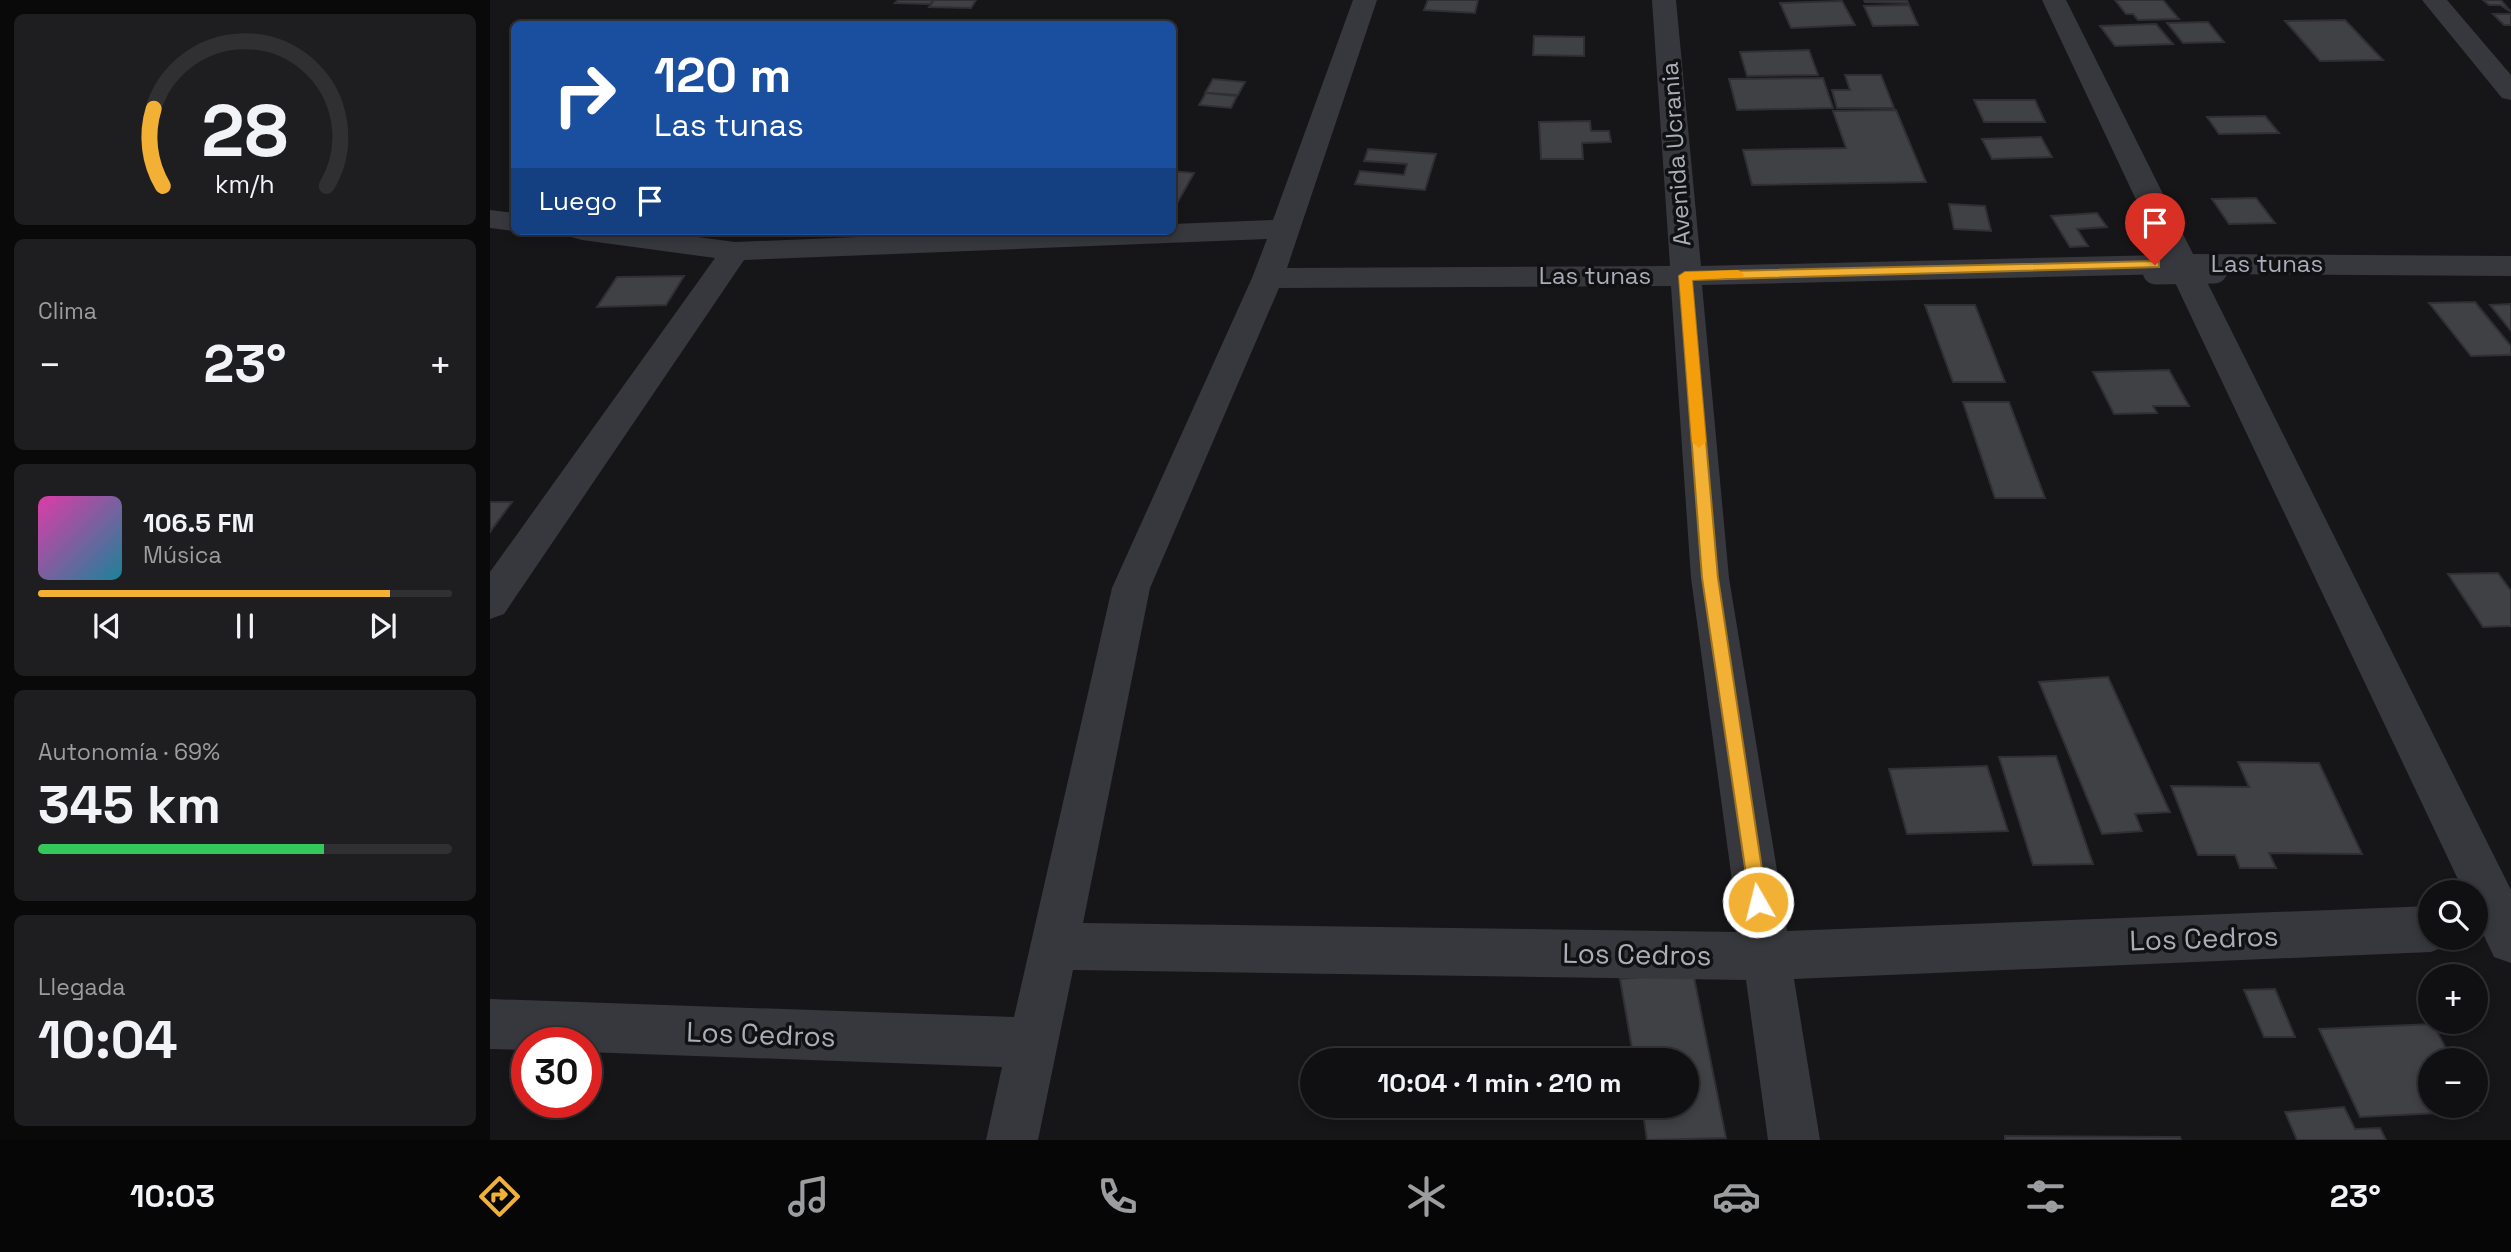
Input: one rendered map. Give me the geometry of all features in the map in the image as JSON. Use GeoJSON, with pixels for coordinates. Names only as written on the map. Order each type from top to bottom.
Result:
{"type":"FeatureCollection","features":[{"type":"Feature","properties":{"kind":"street"},"geometry":{"type":"LineString","coordinates":[[1012,1140],[1131,589],[1268,278],[1365,0]]}},
{"type":"Feature","properties":{"kind":"street","name":"Avenida Ucrania"},"geometry":{"type":"LineString","coordinates":[[1664,0],[1710,578],[1794,1140]]}},
{"type":"Feature","properties":{"kind":"street"},"geometry":{"type":"LineString","coordinates":[[2054,0],[2500,930]]}},
{"type":"Feature","properties":{"kind":"street"},"geometry":{"type":"LineString","coordinates":[[2434,0],[2511,92]]}},
{"type":"Feature","properties":{"kind":"street"},"geometry":{"type":"LineString","coordinates":[[490,219],[511,222]]}},
{"type":"Feature","properties":{"kind":"street"},"geometry":{"type":"LineString","coordinates":[[1176,233],[1285,229]]}},
{"type":"Feature","properties":{"kind":"street"},"geometry":{"type":"LineString","coordinates":[[613,235],[735,251],[1135,235]]}},
{"type":"Feature","properties":{"kind":"street"},"geometry":{"type":"LineString","coordinates":[[490,603],[735,251]]}},
{"type":"Feature","properties":{"kind":"street","name":"Las tunas"},"geometry":{"type":"LineString","coordinates":[[1268,278],[2511,266]]}},
{"type":"Feature","properties":{"kind":"street","name":"Los Cedros"},"geometry":{"type":"LineString","coordinates":[[1054,946],[1765,956],[2418,930]]}},
{"type":"Feature","properties":{"kind":"street","name":"Los Cedros"},"geometry":{"type":"LineString","coordinates":[[490,1024],[1033,1043]]}},
{"type":"Feature","properties":{"kind":"building"},"geometry":{"type":"Polygon","coordinates":[[[898,0],[933,0],[930,4],[895,3],[898,0]]]}},
{"type":"Feature","properties":{"kind":"building"},"geometry":{"type":"Polygon","coordinates":[[[934,0],[976,0],[971,8],[929,7],[934,0]]]}},
{"type":"Feature","properties":{"kind":"building"},"geometry":{"type":"Polygon","coordinates":[[[1428,0],[1478,0],[1475,13],[1424,10],[1428,0]]]}},
{"type":"Feature","properties":{"kind":"building"},"geometry":{"type":"Polygon","coordinates":[[[1864,0],[1907,0],[1908,3],[1865,2],[1864,0]]]}},
{"type":"Feature","properties":{"kind":"building"},"geometry":{"type":"Polygon","coordinates":[[[2115,0],[2163,0],[2179,19],[2138,20],[2133,14],[2126,14],[2115,0]]]}},
{"type":"Feature","properties":{"kind":"building"},"geometry":{"type":"Polygon","coordinates":[[[2483,0],[2501,0],[2511,12],[2500,5],[2489,5],[2483,0]]]}},
{"type":"Feature","properties":{"kind":"building"},"geometry":{"type":"Polygon","coordinates":[[[1842,1],[1855,25],[1791,28],[1780,3],[1842,1]]]}},
{"type":"Feature","properties":{"kind":"building"},"geometry":{"type":"Polygon","coordinates":[[[1909,5],[1918,25],[1873,26],[1864,6],[1909,5]]]}},
{"type":"Feature","properties":{"kind":"building"},"geometry":{"type":"Polygon","coordinates":[[[2493,14],[2511,14],[2511,25],[2504,25],[2493,14]]]}},
{"type":"Feature","properties":{"kind":"building"},"geometry":{"type":"Polygon","coordinates":[[[2345,20],[2383,60],[2320,61],[2285,21],[2345,20]]]}},
{"type":"Feature","properties":{"kind":"building"},"geometry":{"type":"Polygon","coordinates":[[[2208,22],[2224,42],[2183,43],[2167,23],[2208,22]]]}},
{"type":"Feature","properties":{"kind":"building"},"geometry":{"type":"Polygon","coordinates":[[[2156,24],[2173,44],[2115,46],[2100,26],[2156,24]]]}},
{"type":"Feature","properties":{"kind":"building"},"geometry":{"type":"Polygon","coordinates":[[[1534,36],[1584,37],[1584,56],[1533,55],[1534,36]]]}},
{"type":"Feature","properties":{"kind":"building"},"geometry":{"type":"Polygon","coordinates":[[[1809,50],[1818,75],[1747,76],[1740,52],[1809,50]]]}},
{"type":"Feature","properties":{"kind":"building"},"geometry":{"type":"Polygon","coordinates":[[[1845,75],[1881,75],[1894,108],[1837,108],[1832,90],[1850,90],[1845,75]]]}},
{"type":"Feature","properties":{"kind":"building"},"geometry":{"type":"Polygon","coordinates":[[[1823,78],[1833,108],[1737,110],[1729,79],[1823,78]]]}},
{"type":"Feature","properties":{"kind":"building"},"geometry":{"type":"Polygon","coordinates":[[[1213,79],[1245,82],[1238,95],[1205,93],[1213,79]]]}},
{"type":"Feature","properties":{"kind":"building"},"geometry":{"type":"Polygon","coordinates":[[[1206,93],[1237,96],[1231,108],[1199,105],[1206,93]]]}},
{"type":"Feature","properties":{"kind":"building"},"geometry":{"type":"Polygon","coordinates":[[[1974,100],[2035,100],[2045,122],[1984,122],[1974,100]]]}},
{"type":"Feature","properties":{"kind":"building"},"geometry":{"type":"Polygon","coordinates":[[[1896,110],[1926,182],[1752,185],[1743,150],[1846,148],[1833,111],[1896,110]]]}},
{"type":"Feature","properties":{"kind":"building"},"geometry":{"type":"Polygon","coordinates":[[[2265,116],[2279,133],[2219,134],[2207,117],[2265,116]]]}},
{"type":"Feature","properties":{"kind":"building"},"geometry":{"type":"Polygon","coordinates":[[[1590,121],[1591,131],[1609,131],[1611,142],[1582,143],[1583,159],[1541,159],[1539,122],[1590,121]]]}},
{"type":"Feature","properties":{"kind":"building"},"geometry":{"type":"Polygon","coordinates":[[[2041,137],[2052,157],[1992,159],[1982,139],[2041,137]]]}},
{"type":"Feature","properties":{"kind":"building"},"geometry":{"type":"Polygon","coordinates":[[[1368,149],[1436,154],[1425,190],[1355,184],[1360,171],[1404,175],[1407,164],[1364,161],[1368,149]]]}},
{"type":"Feature","properties":{"kind":"building"},"geometry":{"type":"Polygon","coordinates":[[[1176,171],[1194,173],[1176,205],[1176,171]]]}},
{"type":"Feature","properties":{"kind":"building"},"geometry":{"type":"Polygon","coordinates":[[[2256,198],[2275,223],[2229,224],[2212,199],[2256,198]]]}},
{"type":"Feature","properties":{"kind":"building"},"geometry":{"type":"Polygon","coordinates":[[[1949,204],[1985,206],[1991,231],[1954,229],[1949,204]]]}},
{"type":"Feature","properties":{"kind":"building"},"geometry":{"type":"Polygon","coordinates":[[[2097,213],[2107,227],[2077,229],[2088,246],[2070,247],[2051,216],[2097,213]]]}},
{"type":"Feature","properties":{"kind":"building"},"geometry":{"type":"Polygon","coordinates":[[[684,276],[666,305],[597,307],[617,277],[684,276]]]}},
{"type":"Feature","properties":{"kind":"building"},"geometry":{"type":"Polygon","coordinates":[[[2475,302],[2511,346],[2511,355],[2471,356],[2429,303],[2475,302]]]}},
{"type":"Feature","properties":{"kind":"building"},"geometry":{"type":"Polygon","coordinates":[[[2511,304],[2511,331],[2490,305],[2511,304]]]}},
{"type":"Feature","properties":{"kind":"building"},"geometry":{"type":"Polygon","coordinates":[[[1925,305],[1975,305],[2005,382],[1953,382],[1925,305]]]}},
{"type":"Feature","properties":{"kind":"building"},"geometry":{"type":"Polygon","coordinates":[[[2169,370],[2189,406],[2153,406],[2157,413],[2114,414],[2093,372],[2169,370]]]}},
{"type":"Feature","properties":{"kind":"building"},"geometry":{"type":"Polygon","coordinates":[[[1963,402],[2009,402],[2045,498],[1995,498],[1963,402]]]}},
{"type":"Feature","properties":{"kind":"building"},"geometry":{"type":"Polygon","coordinates":[[[490,502],[512,502],[490,532],[490,502]]]}},
{"type":"Feature","properties":{"kind":"building"},"geometry":{"type":"Polygon","coordinates":[[[2498,573],[2511,591],[2511,626],[2483,627],[2448,574],[2498,573]]]}},
{"type":"Feature","properties":{"kind":"building"},"geometry":{"type":"Polygon","coordinates":[[[2108,677],[2170,812],[2135,814],[2142,831],[2102,834],[2039,682],[2108,677]]]}},
{"type":"Feature","properties":{"kind":"building"},"geometry":{"type":"Polygon","coordinates":[[[2056,756],[2093,864],[2033,865],[1999,757],[2056,756]]]}},
{"type":"Feature","properties":{"kind":"building"},"geometry":{"type":"Polygon","coordinates":[[[2238,762],[2319,763],[2362,854],[2269,853],[2276,868],[2240,868],[2235,855],[2198,855],[2171,786],[2249,787],[2238,762]]]}},
{"type":"Feature","properties":{"kind":"building"},"geometry":{"type":"Polygon","coordinates":[[[1987,766],[2008,831],[1907,834],[1889,769],[1987,766]]]}},
{"type":"Feature","properties":{"kind":"building"},"geometry":{"type":"Polygon","coordinates":[[[1693,972],[1726,1138],[1647,1140],[1644,1118],[1699,1118],[1699,1048],[1632,1048],[1620,979],[1693,972]]]}},
{"type":"Feature","properties":{"kind":"building"},"geometry":{"type":"Polygon","coordinates":[[[2275,989],[2295,1037],[2264,1037],[2244,990],[2275,989]]]}},
{"type":"Feature","properties":{"kind":"building"},"geometry":{"type":"Polygon","coordinates":[[[2418,1025],[2418,1034],[2438,1034],[2446,1048],[2418,1048],[2418,1114],[2360,1117],[2319,1029],[2418,1025]]]}},
{"type":"Feature","properties":{"kind":"building"},"geometry":{"type":"Polygon","coordinates":[[[2344,1107],[2355,1129],[2380,1128],[2386,1140],[2297,1140],[2285,1112],[2344,1107]]]}},
{"type":"Feature","properties":{"kind":"building"},"geometry":{"type":"Polygon","coordinates":[[[2005,1136],[2180,1137],[2181,1140],[2005,1140],[2005,1136]]]}},
{"type":"Feature","properties":{"kind":"slow traffic"},"geometry":{"type":"LineString","coordinates":[[1699,442],[1685,276],[1738,274]]}},
{"type":"Feature","properties":{"kind":"route"},"geometry":{"type":"LineString","coordinates":[[1758,902],[1710,578],[1685,276],[2155,265]]}}]}
